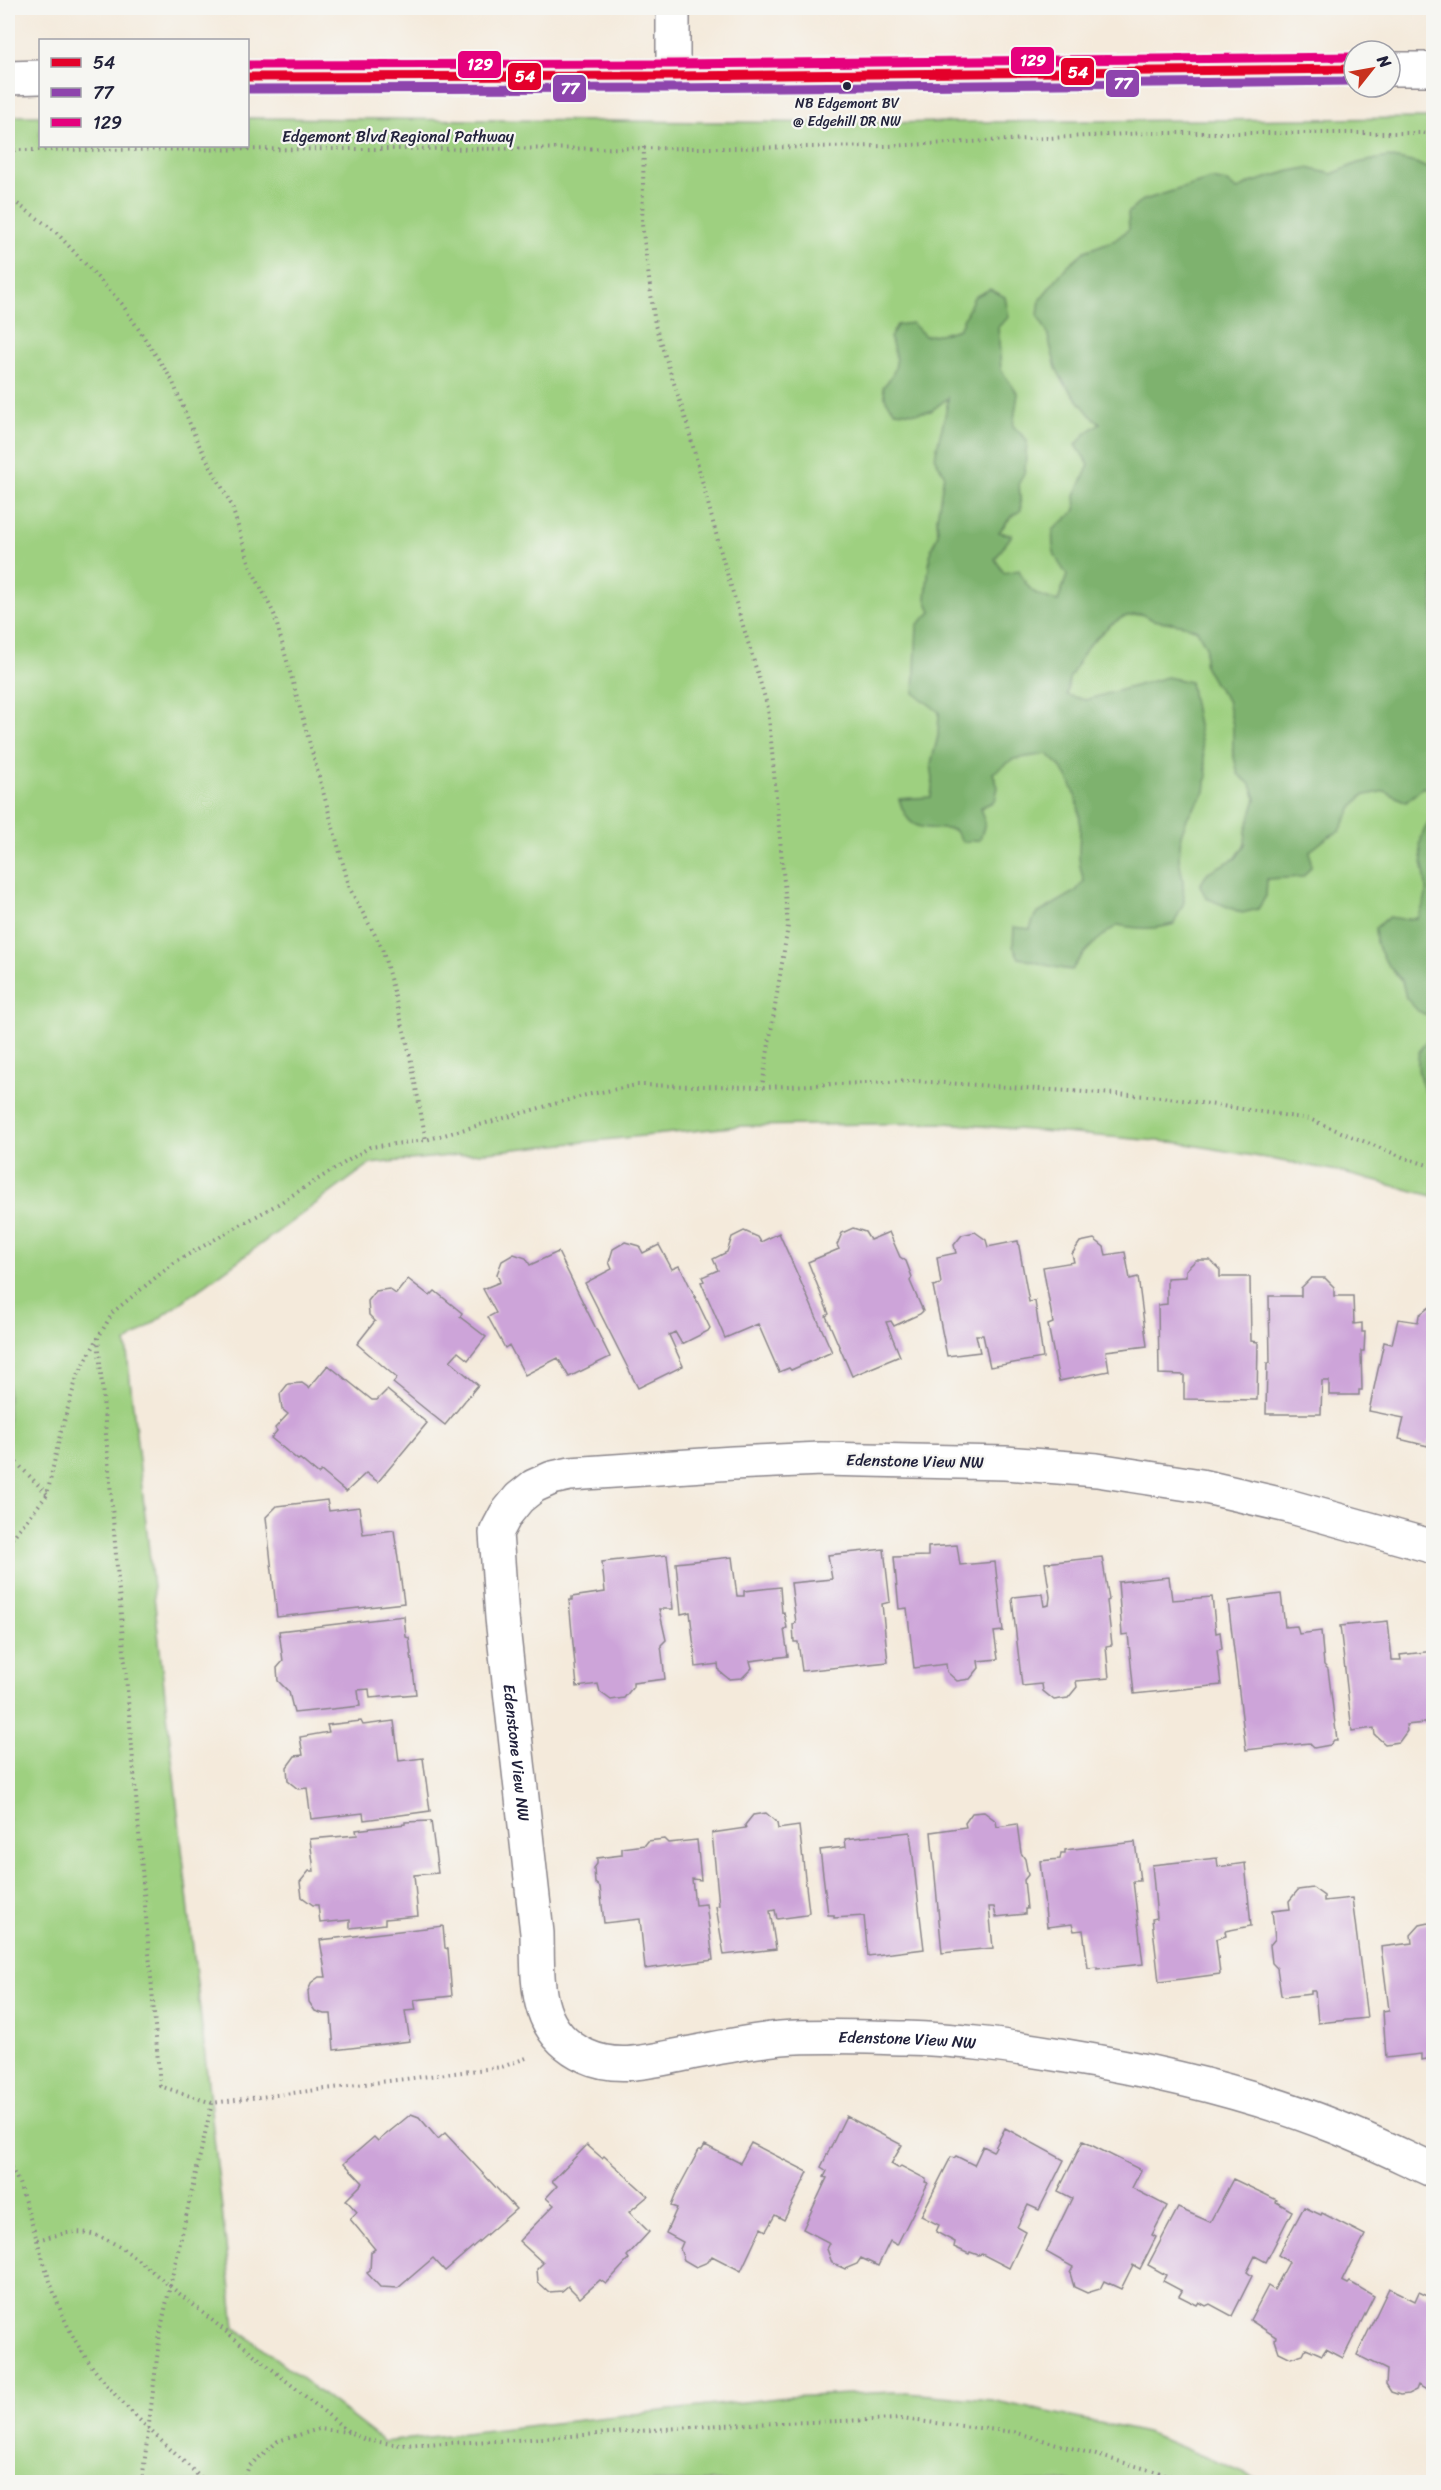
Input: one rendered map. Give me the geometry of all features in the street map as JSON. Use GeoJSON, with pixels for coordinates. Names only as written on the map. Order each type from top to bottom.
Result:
{"type":"FeatureCollection","features":[{"type":"Feature","properties":{"kind":"street"},"geometry":{"type":"LineString","coordinates":[[673,8],[673,76]]}},
{"type":"Feature","properties":{"kind":"street"},"geometry":{"type":"LineString","coordinates":[[249,77],[673,76],[1342,69]]}},
{"type":"Feature","properties":{"kind":"street"},"geometry":{"type":"LineString","coordinates":[[1402,69],[1434,69]]}},
{"type":"Feature","properties":{"kind":"street"},"geometry":{"type":"LineString","coordinates":[[8,78],[39,78]]}},
{"type":"Feature","properties":{"kind":"street","name":"Edenstone View NW"},"geometry":{"type":"LineString","coordinates":[[1434,1547],[1320,1514],[1202,1486],[1097,1470],[1005,1463],[821,1460],[733,1463],[570,1474],[534,1486],[512,1506],[496,1533],[502,1618],[537,1933],[541,2008],[550,2026],[585,2056],[610,2063],[642,2062],[782,2038],[906,2038],[1000,2045],[1139,2068],[1250,2097],[1335,2127],[1434,2171]]}},
{"type":"Feature","properties":{"kind":"path","name":"Edgemont Blvd Regional Pathway"},"geometry":{"type":"LineString","coordinates":[[8,150],[888,146],[1148,133],[1434,133]]}},
{"type":"Feature","properties":{"kind":"path"},"geometry":{"type":"LineString","coordinates":[[644,147],[642,224],[655,325],[686,420],[723,560],[768,708],[788,926],[762,1087]]}},
{"type":"Feature","properties":{"kind":"path"},"geometry":{"type":"LineString","coordinates":[[8,197],[55,231],[122,304],[172,380],[197,441],[231,504],[251,568],[274,614],[350,889],[382,948],[408,1046],[426,1140]]}},
{"type":"Feature","properties":{"kind":"path"},"geometry":{"type":"LineString","coordinates":[[8,1543],[47,1495],[60,1435],[77,1377],[113,1312],[175,1262],[278,1204],[370,1147],[426,1140],[586,1095],[638,1085],[762,1087],[915,1081],[1162,1097],[1309,1119],[1405,1158],[1434,1167]]}},
{"type":"Feature","properties":{"kind":"path"},"geometry":{"type":"LineString","coordinates":[[98,1338],[160,2086],[212,2103],[502,2067],[566,2042]]}},
{"type":"Feature","properties":{"kind":"path"},"geometry":{"type":"LineString","coordinates":[[8,1454],[47,1495]]}},
{"type":"Feature","properties":{"kind":"path"},"geometry":{"type":"LineString","coordinates":[[142,2482],[160,2333],[212,2103]]}},
{"type":"Feature","properties":{"kind":"path"},"geometry":{"type":"LineString","coordinates":[[8,2162],[19,2183],[52,2291],[79,2347],[108,2385],[205,2482]]}},
{"type":"Feature","properties":{"kind":"path"},"geometry":{"type":"LineString","coordinates":[[37,2240],[66,2233],[88,2233],[119,2247],[349,2432],[364,2440],[400,2445],[517,2440],[720,2425],[901,2419],[1014,2432],[1193,2482]]}},
{"type":"Feature","properties":{"kind":"path"},"geometry":{"type":"LineString","coordinates":[[243,2482],[249,2466],[278,2441],[319,2429],[349,2432]]}},
{"type":"Feature","properties":{"kind":"green space"},"geometry":{"type":"Polygon","coordinates":[[[8,116],[39,116],[39,147],[249,147],[249,118],[853,123],[1433,118],[1433,1196],[1332,1170],[1181,1143],[945,1123],[741,1126],[370,1164],[126,1343],[235,2327],[384,2442],[787,2397],[894,2392],[991,2400],[1147,2433],[1265,2482],[8,2482],[8,116]]]}},
{"type":"Feature","properties":{"kind":"green space"},"geometry":{"type":"Polygon","coordinates":[[[1388,157],[1416,163],[1433,171],[1433,791],[1423,787],[1406,802],[1385,791],[1362,796],[1352,808],[1340,831],[1310,851],[1311,867],[1303,877],[1267,879],[1266,896],[1258,909],[1242,913],[1206,898],[1200,885],[1208,872],[1236,858],[1245,844],[1246,830],[1256,799],[1251,785],[1238,774],[1233,753],[1233,725],[1227,700],[1204,665],[1206,647],[1197,630],[1184,625],[1153,620],[1141,614],[1123,617],[1110,625],[1088,646],[1069,679],[1067,695],[1085,700],[1167,677],[1190,682],[1207,774],[1205,792],[1188,816],[1181,835],[1179,859],[1184,902],[1174,924],[1146,928],[1118,925],[1092,945],[1072,970],[1019,958],[1013,946],[1014,927],[1030,929],[1035,915],[1075,892],[1084,881],[1079,859],[1078,805],[1067,776],[1047,754],[1014,759],[993,773],[998,787],[995,801],[980,808],[985,823],[980,840],[963,842],[954,830],[918,826],[907,818],[903,810],[899,799],[931,797],[933,779],[931,764],[938,736],[939,712],[914,693],[917,625],[931,612],[926,599],[928,574],[931,550],[938,534],[937,518],[944,474],[935,458],[948,398],[931,411],[916,413],[895,411],[886,400],[883,387],[889,381],[896,364],[890,338],[897,325],[912,323],[925,336],[959,329],[974,297],[990,289],[1005,297],[1009,317],[998,327],[1001,370],[1018,394],[1013,426],[1027,440],[1025,471],[1019,483],[1021,510],[1010,518],[999,532],[1012,535],[995,559],[1004,573],[1019,570],[1026,584],[1034,592],[1058,601],[1067,575],[1055,554],[1053,530],[1076,510],[1075,496],[1089,465],[1076,445],[1086,433],[1100,423],[1090,415],[1064,383],[1056,368],[1047,332],[1038,316],[1040,299],[1067,266],[1085,251],[1115,240],[1129,229],[1128,213],[1141,201],[1211,179],[1227,182],[1237,190],[1250,183],[1290,171],[1307,168],[1332,174],[1358,163],[1388,157]]]}},
{"type":"Feature","properties":{"kind":"green space"},"geometry":{"type":"Polygon","coordinates":[[[1433,817],[1433,1018],[1418,1011],[1406,998],[1402,981],[1387,964],[1376,943],[1375,928],[1389,917],[1418,918],[1426,895],[1420,846],[1426,827],[1433,817]]]}},
{"type":"Feature","properties":{"kind":"green space"},"geometry":{"type":"Polygon","coordinates":[[[1434,1039],[1433,1101],[1423,1086],[1418,1059],[1426,1040],[1434,1039]]]}},
{"type":"Feature","properties":{"kind":"building"},"geometry":{"type":"Polygon","coordinates":[[[853,1228],[865,1232],[870,1240],[889,1232],[900,1257],[906,1261],[912,1277],[910,1281],[923,1311],[894,1326],[891,1321],[886,1322],[900,1356],[852,1376],[826,1316],[829,1314],[808,1262],[839,1249],[837,1245],[842,1233],[853,1228]]]}},
{"type":"Feature","properties":{"kind":"building"},"geometry":{"type":"Polygon","coordinates":[[[744,1231],[758,1237],[761,1242],[779,1233],[832,1352],[791,1370],[789,1368],[779,1372],[758,1324],[725,1338],[701,1282],[704,1281],[702,1277],[718,1270],[713,1259],[727,1252],[732,1237],[744,1231]]]}},
{"type":"Feature","properties":{"kind":"building"},"geometry":{"type":"Polygon","coordinates":[[[975,1232],[986,1240],[988,1247],[1018,1241],[1029,1302],[1035,1301],[1043,1358],[990,1367],[983,1335],[976,1335],[980,1352],[947,1356],[933,1286],[941,1284],[937,1257],[956,1253],[954,1245],[962,1235],[975,1232]]]}},
{"type":"Feature","properties":{"kind":"building"},"geometry":{"type":"Polygon","coordinates":[[[1094,1239],[1104,1247],[1106,1255],[1125,1252],[1130,1279],[1138,1277],[1147,1346],[1106,1351],[1109,1371],[1059,1381],[1048,1325],[1053,1323],[1043,1267],[1074,1262],[1072,1254],[1080,1242],[1094,1239]]]}},
{"type":"Feature","properties":{"kind":"building"},"geometry":{"type":"Polygon","coordinates":[[[625,1242],[639,1246],[643,1253],[659,1245],[672,1269],[679,1266],[683,1272],[710,1328],[682,1344],[675,1332],[669,1335],[683,1366],[638,1388],[585,1283],[612,1269],[609,1262],[613,1249],[625,1242]]]}},
{"type":"Feature","properties":{"kind":"building"},"geometry":{"type":"Polygon","coordinates":[[[558,1252],[610,1357],[569,1377],[558,1358],[525,1375],[509,1345],[505,1348],[488,1317],[496,1313],[483,1289],[500,1282],[497,1274],[502,1261],[514,1254],[526,1258],[530,1265],[558,1252]]]}},
{"type":"Feature","properties":{"kind":"building"},"geometry":{"type":"Polygon","coordinates":[[[1196,1260],[1210,1260],[1220,1270],[1220,1277],[1250,1277],[1251,1341],[1258,1342],[1257,1400],[1184,1399],[1184,1375],[1159,1374],[1158,1305],[1167,1304],[1167,1278],[1186,1277],[1186,1270],[1196,1260]]]}},
{"type":"Feature","properties":{"kind":"building"},"geometry":{"type":"Polygon","coordinates":[[[1311,1278],[1325,1278],[1334,1287],[1334,1296],[1353,1296],[1354,1324],[1362,1323],[1362,1332],[1365,1332],[1364,1351],[1361,1351],[1362,1390],[1359,1390],[1359,1395],[1329,1395],[1329,1381],[1322,1381],[1321,1414],[1266,1414],[1267,1363],[1270,1363],[1269,1296],[1301,1296],[1301,1288],[1311,1278]]]}},
{"type":"Feature","properties":{"kind":"building"},"geometry":{"type":"Polygon","coordinates":[[[408,1279],[430,1296],[435,1291],[462,1313],[460,1317],[486,1337],[468,1360],[458,1352],[450,1361],[478,1385],[445,1425],[393,1383],[397,1378],[357,1344],[375,1321],[369,1315],[368,1301],[376,1291],[389,1289],[396,1294],[408,1279]]]}},
{"type":"Feature","properties":{"kind":"building"},"geometry":{"type":"Polygon","coordinates":[[[1431,1306],[1434,1307],[1434,1441],[1429,1440],[1428,1446],[1399,1439],[1404,1418],[1369,1411],[1384,1342],[1392,1344],[1398,1319],[1418,1322],[1419,1315],[1431,1306]]]}},
{"type":"Feature","properties":{"kind":"building"},"geometry":{"type":"Polygon","coordinates":[[[328,1365],[372,1400],[377,1400],[387,1390],[427,1423],[378,1482],[366,1473],[346,1492],[321,1471],[318,1474],[271,1438],[277,1431],[275,1428],[288,1414],[282,1409],[280,1394],[288,1384],[302,1383],[309,1388],[328,1365]]]}},
{"type":"Feature","properties":{"kind":"building"},"geometry":{"type":"Polygon","coordinates":[[[327,1500],[329,1511],[359,1507],[363,1534],[394,1530],[404,1603],[277,1617],[266,1517],[277,1506],[327,1500]]]}},
{"type":"Feature","properties":{"kind":"building"},"geometry":{"type":"Polygon","coordinates":[[[957,1545],[960,1565],[995,1562],[1003,1631],[994,1632],[998,1659],[978,1661],[979,1668],[970,1679],[957,1681],[947,1672],[946,1664],[914,1668],[907,1608],[899,1609],[894,1557],[928,1556],[928,1547],[957,1545]]]}},
{"type":"Feature","properties":{"kind":"building"},"geometry":{"type":"Polygon","coordinates":[[[884,1549],[890,1602],[882,1604],[888,1662],[802,1671],[798,1642],[794,1642],[793,1624],[796,1623],[791,1583],[832,1579],[828,1555],[884,1549]]]}},
{"type":"Feature","properties":{"kind":"building"},"geometry":{"type":"Polygon","coordinates":[[[667,1555],[673,1609],[659,1609],[666,1640],[661,1645],[665,1679],[633,1683],[633,1687],[624,1698],[611,1700],[600,1692],[598,1684],[577,1687],[569,1600],[572,1600],[572,1597],[605,1592],[602,1562],[667,1555]]]}},
{"type":"Feature","properties":{"kind":"building"},"geometry":{"type":"Polygon","coordinates":[[[732,1557],[737,1596],[744,1596],[744,1591],[780,1587],[782,1613],[784,1612],[787,1628],[784,1629],[788,1656],[750,1661],[752,1668],[742,1678],[729,1679],[719,1671],[718,1664],[696,1667],[690,1612],[681,1614],[676,1563],[732,1557]]]}},
{"type":"Feature","properties":{"kind":"building"},"geometry":{"type":"Polygon","coordinates":[[[1102,1557],[1109,1600],[1107,1601],[1112,1645],[1106,1646],[1109,1678],[1076,1681],[1077,1687],[1068,1698],[1054,1700],[1043,1691],[1042,1684],[1022,1686],[1012,1599],[1042,1594],[1044,1606],[1049,1605],[1045,1563],[1102,1557]]]}},
{"type":"Feature","properties":{"kind":"building"},"geometry":{"type":"Polygon","coordinates":[[[1169,1577],[1172,1600],[1212,1597],[1216,1633],[1220,1632],[1222,1649],[1217,1650],[1221,1685],[1134,1694],[1128,1634],[1122,1635],[1118,1582],[1169,1577]]]}},
{"type":"Feature","properties":{"kind":"building"},"geometry":{"type":"Polygon","coordinates":[[[1281,1594],[1285,1627],[1297,1626],[1299,1634],[1321,1631],[1324,1665],[1328,1669],[1337,1740],[1330,1745],[1314,1748],[1309,1743],[1246,1750],[1228,1601],[1281,1594]]]}},
{"type":"Feature","properties":{"kind":"building"},"geometry":{"type":"Polygon","coordinates":[[[404,1616],[416,1694],[370,1698],[369,1689],[358,1690],[360,1706],[294,1713],[289,1692],[278,1681],[277,1668],[283,1661],[279,1631],[404,1616]]]}},
{"type":"Feature","properties":{"kind":"building"},"geometry":{"type":"Polygon","coordinates":[[[1388,1621],[1392,1660],[1401,1660],[1400,1655],[1434,1651],[1434,1722],[1406,1725],[1407,1731],[1399,1742],[1385,1744],[1375,1735],[1374,1728],[1352,1731],[1340,1626],[1388,1621]]]}},
{"type":"Feature","properties":{"kind":"building"},"geometry":{"type":"Polygon","coordinates":[[[361,1721],[363,1725],[394,1721],[399,1761],[423,1758],[430,1811],[364,1820],[363,1813],[311,1819],[307,1788],[298,1789],[288,1781],[287,1767],[295,1756],[303,1755],[300,1737],[329,1732],[327,1725],[361,1721]]]}},
{"type":"Feature","properties":{"kind":"building"},"geometry":{"type":"Polygon","coordinates":[[[984,1812],[996,1821],[997,1827],[1017,1824],[1021,1853],[1025,1859],[1028,1875],[1024,1880],[1027,1909],[1025,1909],[1025,1914],[996,1917],[994,1907],[989,1907],[993,1948],[942,1953],[931,1832],[966,1827],[965,1823],[972,1813],[984,1812]]]}},
{"type":"Feature","properties":{"kind":"building"},"geometry":{"type":"Polygon","coordinates":[[[766,1813],[777,1823],[778,1829],[799,1826],[809,1912],[806,1915],[777,1919],[775,1910],[770,1911],[776,1949],[724,1955],[716,1906],[719,1905],[712,1833],[746,1828],[745,1825],[753,1815],[766,1813]]]}},
{"type":"Feature","properties":{"kind":"building"},"geometry":{"type":"Polygon","coordinates":[[[431,1821],[438,1873],[414,1875],[418,1916],[385,1919],[385,1924],[350,1928],[350,1920],[320,1923],[318,1905],[313,1905],[302,1897],[300,1882],[309,1871],[314,1871],[310,1839],[357,1835],[356,1830],[405,1824],[405,1822],[431,1821]]]}},
{"type":"Feature","properties":{"kind":"building"},"geometry":{"type":"Polygon","coordinates":[[[910,1832],[924,1949],[868,1956],[864,1916],[834,1918],[834,1915],[828,1915],[820,1850],[846,1847],[845,1839],[910,1832]]]}},
{"type":"Feature","properties":{"kind":"building"},"geometry":{"type":"Polygon","coordinates":[[[664,1839],[668,1843],[697,1840],[701,1880],[692,1879],[695,1905],[706,1904],[713,1960],[645,1969],[640,1919],[604,1923],[600,1887],[595,1883],[594,1868],[597,1858],[622,1855],[622,1848],[645,1845],[648,1841],[664,1839]]]}},
{"type":"Feature","properties":{"kind":"building"},"geometry":{"type":"Polygon","coordinates":[[[1135,1842],[1140,1881],[1133,1881],[1143,1964],[1088,1968],[1083,1930],[1074,1931],[1072,1924],[1047,1927],[1040,1861],[1060,1859],[1061,1853],[1065,1853],[1065,1850],[1135,1842]]]}},
{"type":"Feature","properties":{"kind":"building"},"geometry":{"type":"Polygon","coordinates":[[[1217,1858],[1218,1867],[1245,1863],[1251,1926],[1225,1931],[1226,1936],[1216,1939],[1220,1974],[1159,1982],[1152,1919],[1157,1918],[1152,1865],[1217,1858]]]}},
{"type":"Feature","properties":{"kind":"building"},"geometry":{"type":"Polygon","coordinates":[[[1313,1888],[1324,1896],[1324,1901],[1352,1898],[1367,2018],[1318,2023],[1315,1991],[1311,1991],[1311,1994],[1284,1997],[1281,1995],[1277,1968],[1272,1963],[1270,1945],[1275,1939],[1272,1911],[1290,1909],[1289,1901],[1298,1890],[1313,1888]]]}},
{"type":"Feature","properties":{"kind":"building"},"geometry":{"type":"Polygon","coordinates":[[[1434,1922],[1434,2058],[1421,2060],[1421,2054],[1386,2058],[1383,2011],[1389,2010],[1381,1947],[1412,1943],[1411,1935],[1420,1925],[1434,1922]]]}},
{"type":"Feature","properties":{"kind":"building"},"geometry":{"type":"Polygon","coordinates":[[[443,1926],[445,1948],[448,1949],[452,1996],[414,2000],[416,2010],[405,2011],[410,2041],[334,2050],[331,2014],[315,2011],[309,2002],[308,1991],[312,1982],[319,1977],[326,1977],[320,1940],[443,1926]]]}},
{"type":"Feature","properties":{"kind":"building"},"geometry":{"type":"Polygon","coordinates":[[[411,2114],[419,2117],[438,2139],[445,2133],[516,2209],[445,2271],[433,2258],[398,2288],[380,2287],[367,2273],[370,2271],[371,2252],[375,2249],[350,2219],[357,2212],[346,2200],[363,2183],[344,2163],[374,2137],[378,2141],[411,2114]]]}},
{"type":"Feature","properties":{"kind":"building"},"geometry":{"type":"Polygon","coordinates":[[[846,2116],[902,2145],[891,2164],[898,2168],[901,2166],[926,2179],[925,2182],[928,2183],[897,2245],[890,2241],[878,2266],[861,2258],[857,2264],[845,2269],[832,2263],[827,2249],[830,2243],[803,2229],[827,2178],[824,2177],[827,2171],[821,2167],[846,2116]]]}},
{"type":"Feature","properties":{"kind":"building"},"geometry":{"type":"Polygon","coordinates":[[[1005,2128],[1064,2160],[1039,2210],[1028,2205],[1017,2227],[1026,2232],[1009,2268],[982,2254],[970,2252],[969,2254],[954,2247],[955,2242],[936,2232],[939,2225],[921,2216],[951,2157],[956,2156],[974,2165],[983,2146],[994,2150],[1005,2128]]]}},
{"type":"Feature","properties":{"kind":"building"},"geometry":{"type":"Polygon","coordinates":[[[1083,2141],[1141,2170],[1132,2188],[1167,2206],[1152,2235],[1156,2237],[1140,2269],[1133,2265],[1121,2289],[1104,2281],[1100,2289],[1087,2293],[1074,2287],[1070,2273],[1073,2267],[1046,2252],[1072,2198],[1058,2191],[1083,2141]]]}},
{"type":"Feature","properties":{"kind":"building"},"geometry":{"type":"Polygon","coordinates":[[[751,2143],[808,2172],[784,2220],[775,2215],[766,2231],[761,2228],[741,2271],[712,2256],[708,2262],[696,2267],[684,2260],[680,2249],[683,2242],[666,2233],[677,2208],[671,2206],[678,2189],[699,2150],[702,2150],[705,2145],[740,2163],[751,2143]]]}},
{"type":"Feature","properties":{"kind":"building"},"geometry":{"type":"Polygon","coordinates":[[[587,2145],[602,2158],[604,2156],[648,2196],[629,2212],[649,2232],[606,2284],[600,2280],[580,2298],[568,2286],[562,2291],[549,2292],[538,2282],[537,2269],[543,2263],[519,2241],[554,2205],[546,2198],[557,2186],[552,2181],[587,2145]]]}},
{"type":"Feature","properties":{"kind":"building"},"geometry":{"type":"Polygon","coordinates":[[[1233,2179],[1277,2200],[1276,2202],[1292,2211],[1266,2262],[1255,2256],[1247,2272],[1252,2276],[1232,2316],[1210,2304],[1206,2306],[1199,2302],[1197,2305],[1179,2296],[1182,2291],[1163,2281],[1166,2275],[1148,2265],[1178,2208],[1210,2222],[1233,2179]]]}},
{"type":"Feature","properties":{"kind":"building"},"geometry":{"type":"Polygon","coordinates":[[[1304,2207],[1321,2215],[1322,2213],[1365,2235],[1342,2281],[1348,2284],[1350,2282],[1374,2296],[1343,2358],[1326,2349],[1322,2355],[1306,2348],[1303,2354],[1291,2358],[1279,2352],[1276,2337],[1250,2320],[1268,2286],[1274,2290],[1289,2262],[1278,2255],[1304,2207]]]}},
{"type":"Feature","properties":{"kind":"building"},"geometry":{"type":"Polygon","coordinates":[[[1389,2288],[1415,2301],[1419,2292],[1434,2299],[1434,2394],[1418,2385],[1416,2390],[1408,2394],[1400,2395],[1391,2392],[1386,2384],[1387,2370],[1357,2355],[1389,2288]]]}},
{"type":"Feature","properties":{"kind":"transit line","name":"129"},"geometry":{"type":"LineString","coordinates":[[249,65],[673,64],[1342,57]]}},
{"type":"Feature","properties":{"kind":"transit line","name":"54"},"geometry":{"type":"LineString","coordinates":[[249,77],[673,76],[1342,69]]}},
{"type":"Feature","properties":{"kind":"transit line","name":"77"},"geometry":{"type":"LineString","coordinates":[[249,89],[673,88],[1342,81]]}},
{"type":"Feature","properties":{"kind":"place","name":"NB Edgemont BV @ Edgehill DR NW"},"geometry":{"type":"Point","coordinates":[847,86]}}]}
